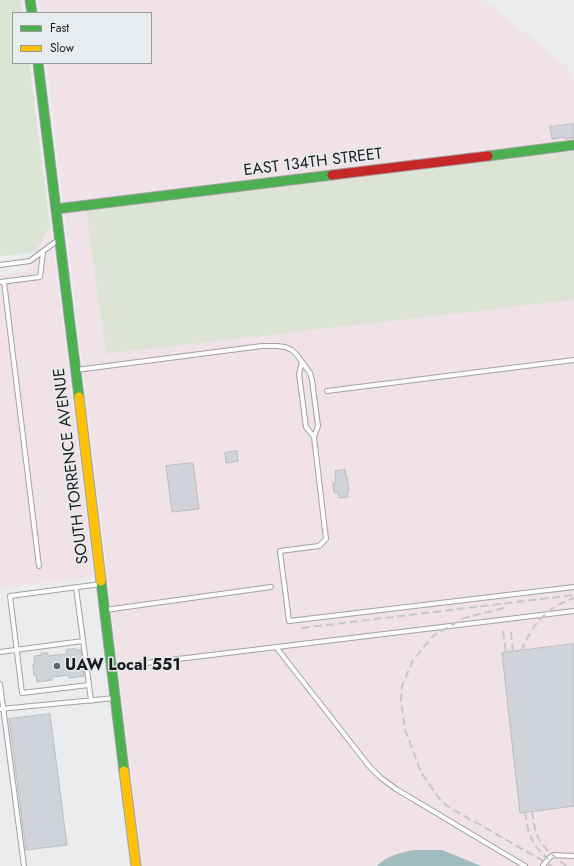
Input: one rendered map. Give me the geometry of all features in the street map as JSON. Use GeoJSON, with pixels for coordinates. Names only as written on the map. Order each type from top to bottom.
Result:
{"type":"FeatureCollection","features":[{"type":"Feature","properties":{"kind":"main road"},"geometry":{"type":"LineString","coordinates":[[30,0],[32,12]]}},
{"type":"Feature","properties":{"kind":"main road","name":"SOUTH TORRENCE AVENUE"},"geometry":{"type":"LineString","coordinates":[[38,64],[136,866]]}},
{"type":"Feature","properties":{"kind":"main road","name":"EAST 134TH STREET"},"geometry":{"type":"LineString","coordinates":[[56,210],[574,145]]}},
{"type":"Feature","properties":{"kind":"lane"},"geometry":{"type":"LineString","coordinates":[[0,265],[30,261],[59,239]]}},
{"type":"Feature","properties":{"kind":"lane"},"geometry":{"type":"LineString","coordinates":[[39,566],[2,282],[40,277],[43,252]]}},
{"type":"Feature","properties":{"kind":"lane"},"geometry":{"type":"LineString","coordinates":[[75,370],[270,345],[285,347],[298,355],[310,373],[312,380],[318,426],[314,437],[326,539],[319,546],[280,551],[289,621],[574,586]]}},
{"type":"Feature","properties":{"kind":"lane"},"geometry":{"type":"LineString","coordinates":[[327,391],[574,360]]}},
{"type":"Feature","properties":{"kind":"lane"},"geometry":{"type":"LineString","coordinates":[[302,362],[299,374],[306,427],[314,437]]}},
{"type":"Feature","properties":{"kind":"lane"},"geometry":{"type":"LineString","coordinates":[[89,685],[22,693],[10,596],[101,584]]}},
{"type":"Feature","properties":{"kind":"lane"},"geometry":{"type":"LineString","coordinates":[[104,610],[271,587]]}},
{"type":"Feature","properties":{"kind":"lane"},"geometry":{"type":"LineString","coordinates":[[76,588],[91,701]]}},
{"type":"Feature","properties":{"kind":"lane"},"geometry":{"type":"LineString","coordinates":[[111,667],[574,611]]}},
{"type":"Feature","properties":{"kind":"lane"},"geometry":{"type":"LineString","coordinates":[[0,652],[83,641]]}},
{"type":"Feature","properties":{"kind":"lane"},"geometry":{"type":"LineString","coordinates":[[276,647],[381,778],[396,789],[525,866]]}},
{"type":"Feature","properties":{"kind":"lane"},"geometry":{"type":"LineString","coordinates":[[0,684],[2,709],[24,866]]}},
{"type":"Feature","properties":{"kind":"lane"},"geometry":{"type":"LineString","coordinates":[[2,709],[115,698]]}},
{"type":"Feature","properties":{"kind":"lane"},"geometry":{"type":"LineString","coordinates":[[543,866],[545,862],[553,855],[574,856]]}},
{"type":"Feature","properties":{"kind":"shaded area"},"geometry":{"type":"Polygon","coordinates":[[[0,0],[21,0],[22,12],[12,12],[12,64],[29,64],[50,226],[35,252],[0,256],[0,0]]]}},
{"type":"Feature","properties":{"kind":"shaded area"},"geometry":{"type":"Polygon","coordinates":[[[39,0],[483,0],[570,69],[569,77],[574,80],[574,151],[86,211],[106,354],[574,300],[574,866],[481,866],[442,850],[393,856],[387,858],[377,866],[142,866],[47,64],[152,64],[152,12],[41,12],[39,0]]]}},
{"type":"Feature","properties":{"kind":"shaded area"},"geometry":{"type":"Polygon","coordinates":[[[574,151],[574,300],[106,354],[86,211],[574,151]]]}},
{"type":"Feature","properties":{"kind":"shaded area"},"geometry":{"type":"Polygon","coordinates":[[[50,226],[94,577],[0,588],[0,275],[24,272],[50,226]]]}},
{"type":"Feature","properties":{"kind":"water"},"geometry":{"type":"Polygon","coordinates":[[[415,850],[442,850],[481,866],[377,866],[390,857],[415,850]]]}},
{"type":"Feature","properties":{"kind":"building"},"geometry":{"type":"Polygon","coordinates":[[[574,124],[574,138],[565,139],[565,137],[552,139],[550,127],[574,124]]]}},
{"type":"Feature","properties":{"kind":"building"},"geometry":{"type":"Polygon","coordinates":[[[237,451],[238,461],[226,463],[225,453],[237,451]]]}},
{"type":"Feature","properties":{"kind":"building"},"geometry":{"type":"Polygon","coordinates":[[[193,463],[199,509],[172,512],[166,466],[193,463]]]}},
{"type":"Feature","properties":{"kind":"building"},"geometry":{"type":"Polygon","coordinates":[[[345,470],[349,491],[347,491],[348,497],[339,498],[338,492],[334,493],[333,483],[336,483],[335,471],[345,470]]]}},
{"type":"Feature","properties":{"kind":"building"},"geometry":{"type":"Polygon","coordinates":[[[574,644],[574,806],[520,813],[502,653],[574,644]]]}},
{"type":"Feature","properties":{"kind":"building","name":"UAW Local 551"},"geometry":{"type":"Polygon","coordinates":[[[66,650],[81,650],[84,676],[69,678],[69,675],[52,677],[52,680],[37,682],[36,675],[34,675],[34,656],[41,655],[41,653],[48,653],[48,656],[67,654],[66,650]]]}},
{"type":"Feature","properties":{"kind":"building"},"geometry":{"type":"Polygon","coordinates":[[[50,714],[67,845],[26,850],[9,719],[50,714]]]}},
{"type":"Feature","properties":{"kind":"railway"},"geometry":{"type":"LineString","coordinates":[[302,628],[574,595]]}},
{"type":"Feature","properties":{"kind":"railway"},"geometry":{"type":"LineString","coordinates":[[521,651],[531,632],[541,618],[555,607],[574,598]]}},
{"type":"Feature","properties":{"kind":"railway"},"geometry":{"type":"LineString","coordinates":[[504,608],[464,618],[433,636],[413,660],[402,686],[401,701],[405,730],[421,772],[438,797],[447,806],[552,866]]}},
{"type":"Feature","properties":{"kind":"railway"},"geometry":{"type":"LineString","coordinates":[[503,631],[506,653]]}},
{"type":"Feature","properties":{"kind":"railway"},"geometry":{"type":"LineString","coordinates":[[511,632],[513,652]]}},
{"type":"Feature","properties":{"kind":"railway"},"geometry":{"type":"LineString","coordinates":[[532,811],[536,833],[541,843],[566,866]]}},
{"type":"Feature","properties":{"kind":"railway"},"geometry":{"type":"LineString","coordinates":[[525,812],[527,827],[531,838],[542,854],[548,859]]}},
{"type":"Feature","properties":{"kind":"traffic: fast"},"geometry":{"type":"LineString","coordinates":[[30,0],[32,12]]}},
{"type":"Feature","properties":{"kind":"traffic: fast"},"geometry":{"type":"LineString","coordinates":[[38,64],[79,397]]}},
{"type":"Feature","properties":{"kind":"traffic: fast"},"geometry":{"type":"LineString","coordinates":[[488,156],[574,145]]}},
{"type":"Feature","properties":{"kind":"traffic: fast"},"geometry":{"type":"LineString","coordinates":[[56,209],[332,175]]}},
{"type":"Feature","properties":{"kind":"traffic: fast"},"geometry":{"type":"LineString","coordinates":[[101,581],[124,771]]}},
{"type":"Feature","properties":{"kind":"traffic: slow"},"geometry":{"type":"LineString","coordinates":[[79,397],[101,581]]}},
{"type":"Feature","properties":{"kind":"traffic: slow"},"geometry":{"type":"LineString","coordinates":[[124,771],[136,866]]}},
{"type":"Feature","properties":{"kind":"traffic: jam"},"geometry":{"type":"LineString","coordinates":[[332,175],[488,156]]}},
{"type":"Feature","properties":{"kind":"place","name":"UAW Local 551"},"geometry":{"type":"Point","coordinates":[57,666]}}]}
